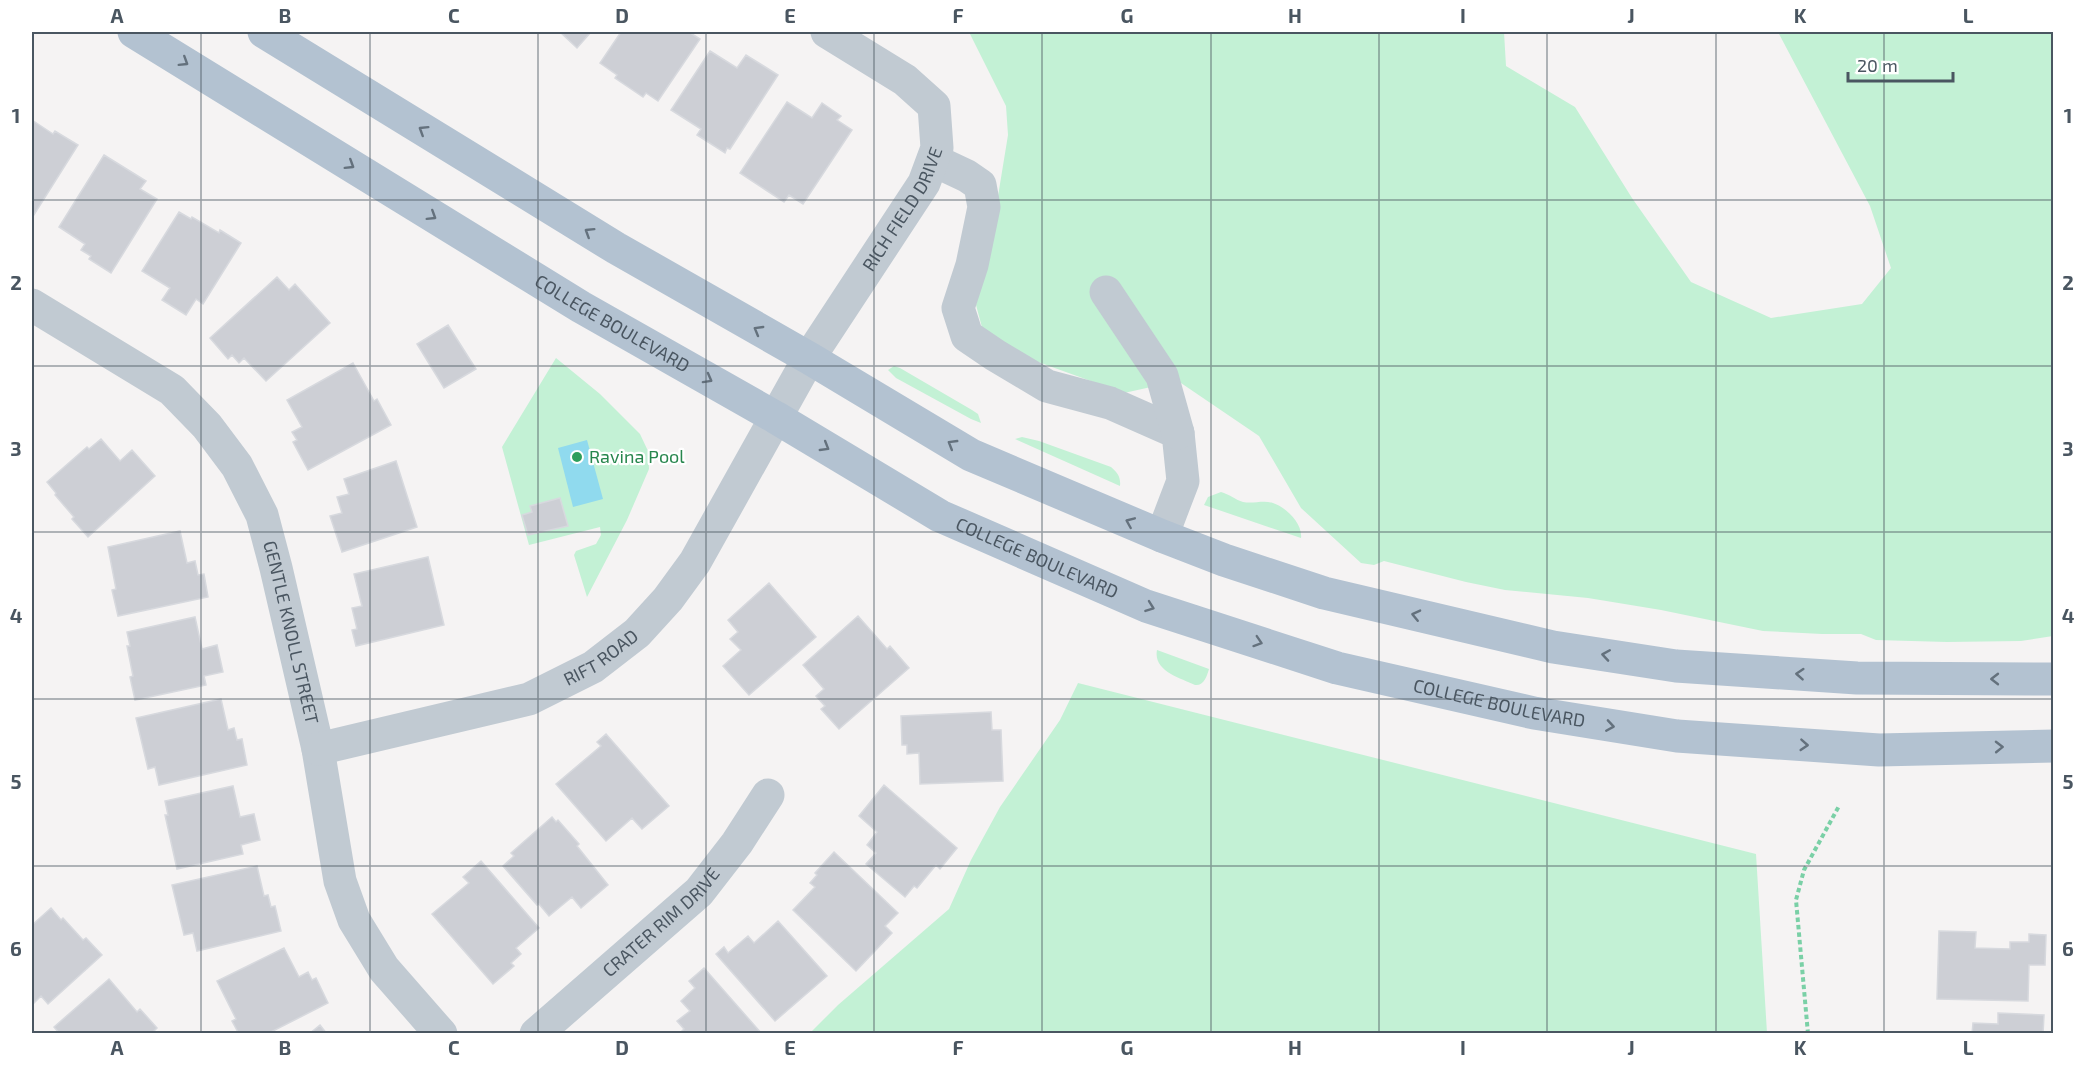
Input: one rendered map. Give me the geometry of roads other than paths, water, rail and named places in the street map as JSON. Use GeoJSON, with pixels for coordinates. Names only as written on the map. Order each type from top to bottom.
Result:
{"type":"FeatureCollection","features":[{"type":"Feature","properties":{"kind":"main road","name":"COLLEGE BOULEVARD"},"geometry":{"type":"LineString","coordinates":[[134,32],[581,307],[775,417],[940,516],[1146,606],[1337,668],[1534,714],[1677,736],[1879,750],[2054,746]]}},
{"type":"Feature","properties":{"kind":"main road"},"geometry":{"type":"LineString","coordinates":[[264,32],[616,248],[809,358],[971,455],[1224,560],[1324,593],[1554,647],[1676,666],[1857,678],[2054,679]]}},
{"type":"Feature","properties":{"kind":"street","name":"RICH FIELD DRIVE"},"geometry":{"type":"LineString","coordinates":[[775,417],[809,358],[924,183],[938,148],[934,106],[905,80],[827,32]]}},
{"type":"Feature","properties":{"kind":"street"},"geometry":{"type":"LineString","coordinates":[[933,160],[968,176],[980,185],[984,207],[972,265],[958,308],[967,336],[1047,386],[1110,403],[1178,432]]}},
{"type":"Feature","properties":{"kind":"street"},"geometry":{"type":"LineString","coordinates":[[1106,292],[1162,376],[1178,432],[1183,481],[1162,536]]}},
{"type":"Feature","properties":{"kind":"street","name":"GENTLE KNOLL STREET"},"geometry":{"type":"LineString","coordinates":[[32,305],[172,390],[207,426],[237,466],[262,515],[276,568],[318,749],[340,881],[354,920],[384,969],[441,1034]]}},
{"type":"Feature","properties":{"kind":"street","name":"RIFT ROAD"},"geometry":{"type":"LineString","coordinates":[[318,749],[529,699],[593,667],[637,633],[668,599],[695,562],[744,477],[775,417]]}},
{"type":"Feature","properties":{"kind":"street","name":"CRATER RIM DRIVE"},"geometry":{"type":"LineString","coordinates":[[536,1034],[699,892],[768,795]]}},
{"type":"Feature","properties":{"kind":"water"},"geometry":{"type":"Polygon","coordinates":[[[587,440],[603,499],[573,507],[558,448],[587,440]]]}},
{"type":"Feature","properties":{"kind":"place","name":"Ravina Pool"},"geometry":{"type":"Point","coordinates":[577,457]}}]}
